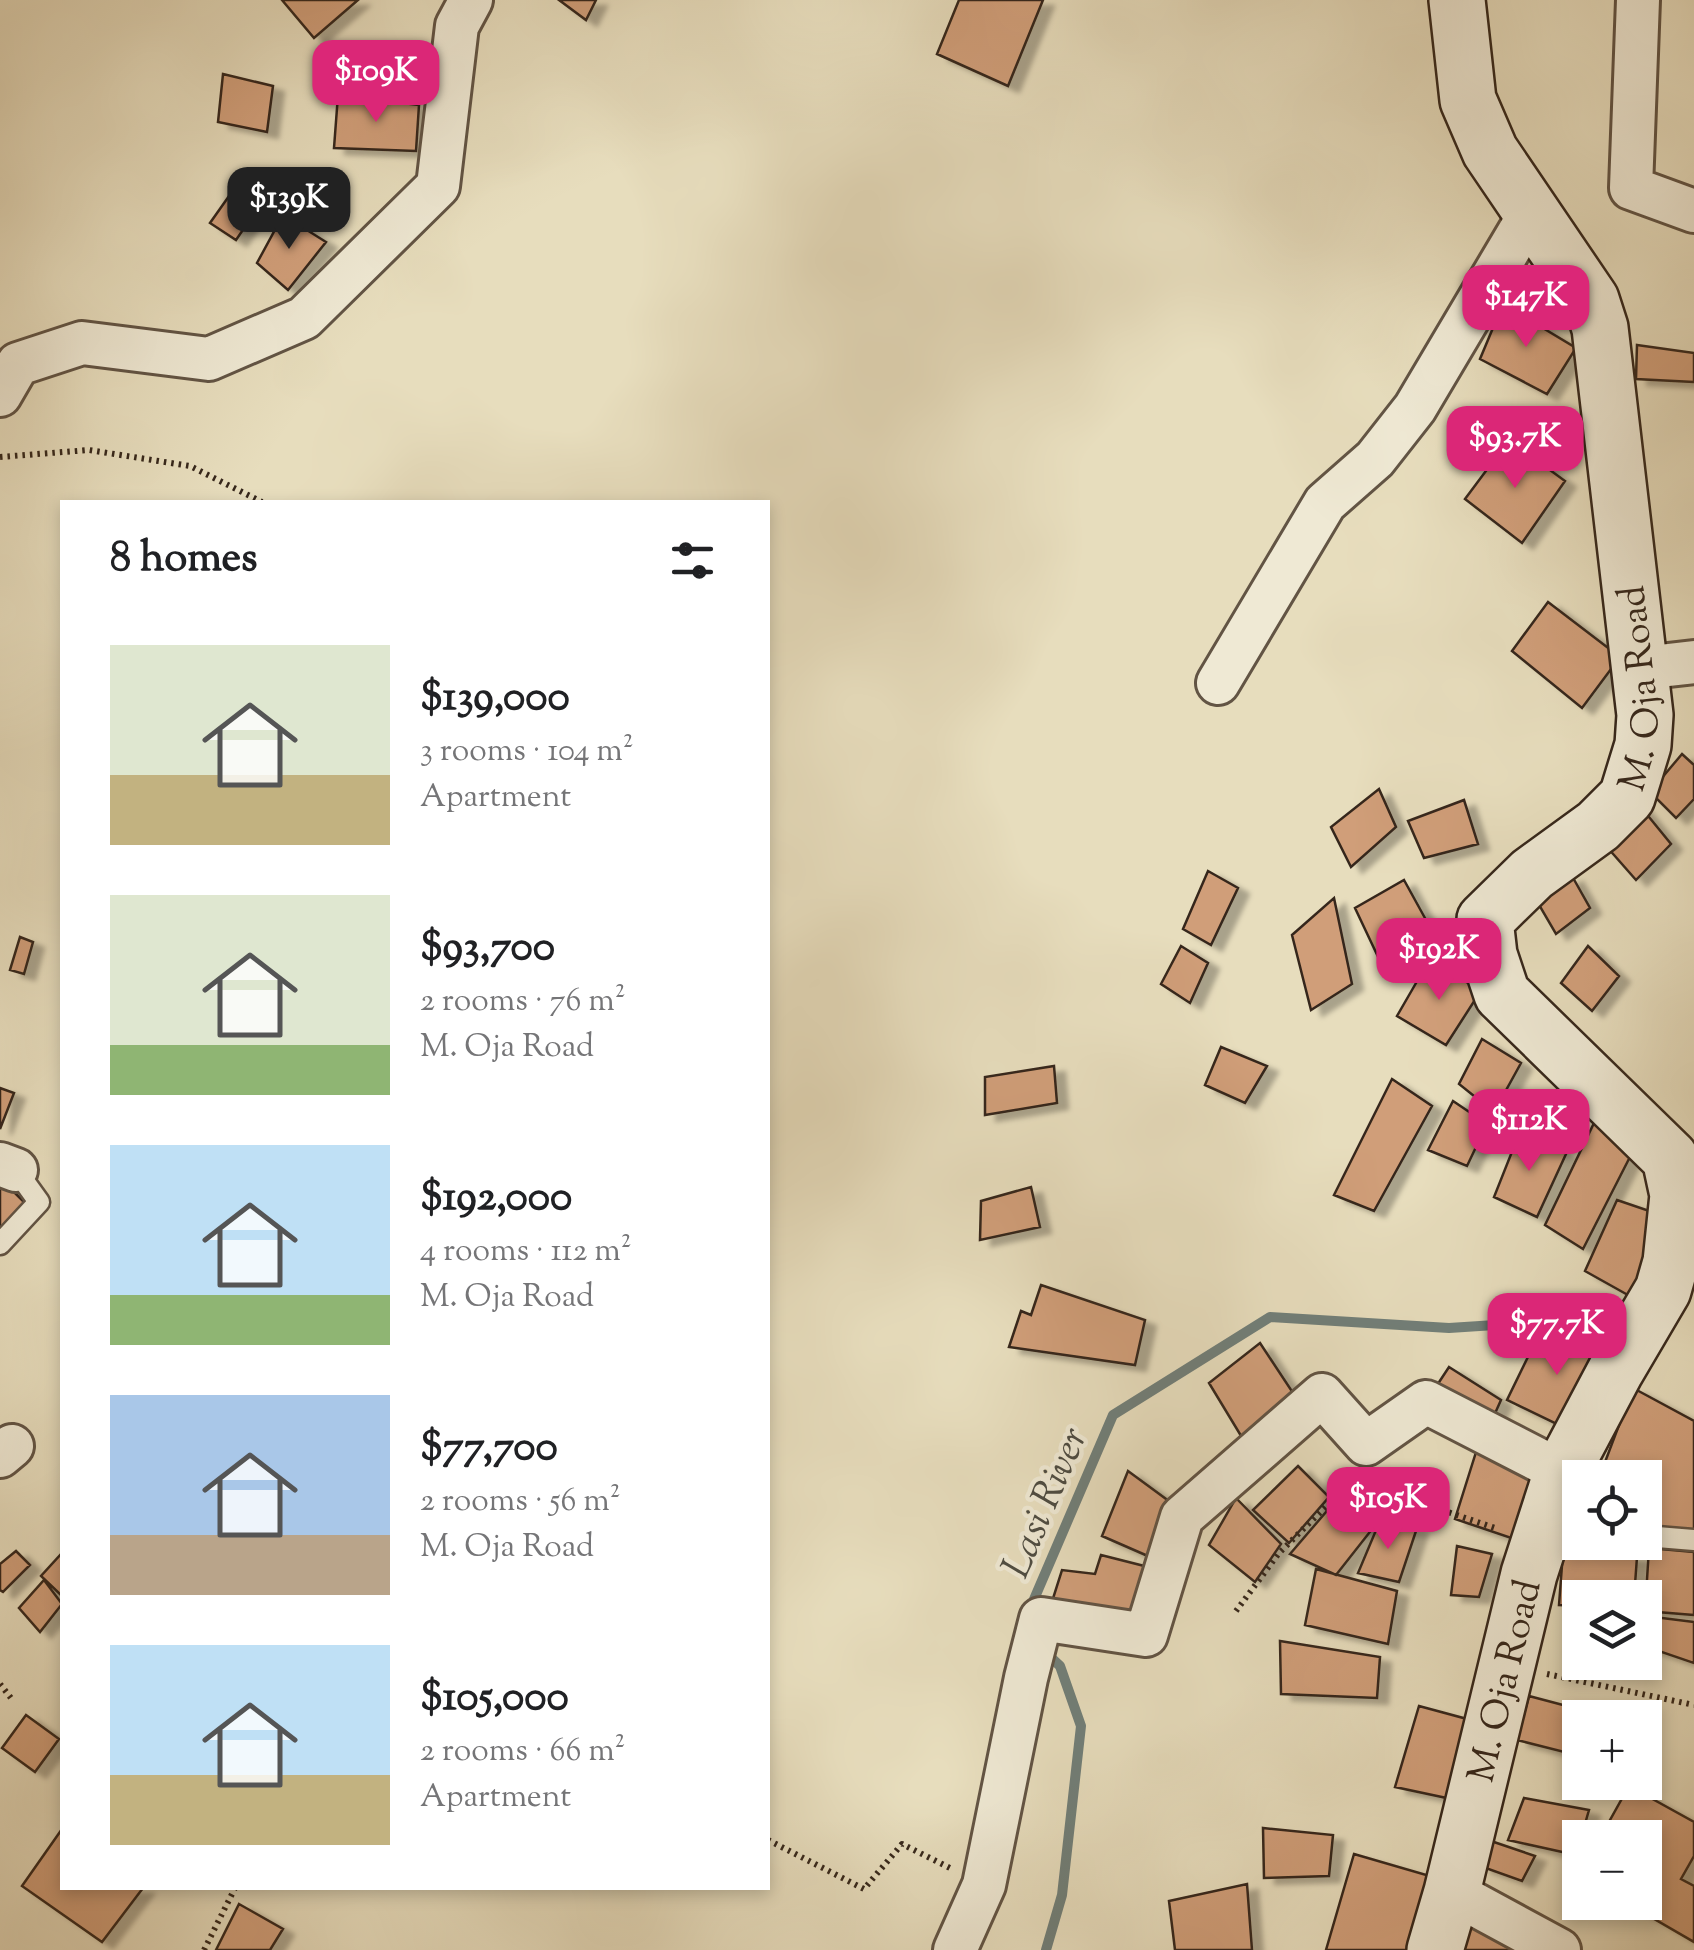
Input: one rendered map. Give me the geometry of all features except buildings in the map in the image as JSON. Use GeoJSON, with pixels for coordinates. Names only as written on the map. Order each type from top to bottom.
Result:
{"type":"FeatureCollection","features":[{"type":"Feature","properties":{"kind":"street"},"geometry":{"type":"LineString","coordinates":[[0,395],[18,364],[82,344],[209,359],[304,318],[438,186],[457,26],[471,0]]}},
{"type":"Feature","properties":{"kind":"street","name":"M. Oja Road"},"geometry":{"type":"LineString","coordinates":[[1456,0],[1468,100],[1490,151],[1591,300],[1600,328],[1668,665],[1627,796],[1598,826],[1532,874],[1486,920],[1490,955],[1502,994],[1670,1158],[1678,1195],[1670,1262],[1679,1294],[1616,1370],[1568,1460]]}},
{"type":"Feature","properties":{"kind":"street"},"geometry":{"type":"LineString","coordinates":[[1638,0],[1631,188],[1694,212]]}},
{"type":"Feature","properties":{"kind":"street"},"geometry":{"type":"LineString","coordinates":[[1218,683],[1324,503],[1376,459],[1416,408],[1530,214]]}},
{"type":"Feature","properties":{"kind":"street"},"geometry":{"type":"LineString","coordinates":[[955,1950],[984,1885],[1037,1635],[1146,1635],[1182,1518],[1322,1395],[1366,1444],[1426,1402],[1562,1472]]}},
{"type":"Feature","properties":{"kind":"street","name":"M. Oja Road"},"geometry":{"type":"LineString","coordinates":[[1435,1950],[1506,1665],[1554,1535],[1562,1472]]}},
{"type":"Feature","properties":{"kind":"street"},"geometry":{"type":"LineString","coordinates":[[1452,1892],[1558,1950]]}},
{"type":"Feature","properties":{"kind":"lane"},"geometry":{"type":"LineString","coordinates":[[0,1244],[39,1202],[8,1167]]}},
{"type":"Feature","properties":{"kind":"lane"},"geometry":{"type":"LineString","coordinates":[[1662,1537],[1694,1540]]}},
{"type":"Feature","properties":{"kind":"path"},"geometry":{"type":"LineString","coordinates":[[0,457],[89,450],[190,466],[258,500]]}},
{"type":"Feature","properties":{"kind":"path"},"geometry":{"type":"LineString","coordinates":[[1236,1610],[1279,1553],[1353,1480],[1441,1508],[1554,1535]]}},
{"type":"Feature","properties":{"kind":"path"},"geometry":{"type":"LineString","coordinates":[[1506,1665],[1694,1705]]}},
{"type":"Feature","properties":{"kind":"path"},"geometry":{"type":"LineString","coordinates":[[0,1684],[11,1698]]}},
{"type":"Feature","properties":{"kind":"path"},"geometry":{"type":"LineString","coordinates":[[770,1841],[864,1889],[902,1844],[984,1885]]}},
{"type":"Feature","properties":{"kind":"path"},"geometry":{"type":"LineString","coordinates":[[204,1950],[233,1890]]}},
{"type":"Feature","properties":{"kind":"waterway","name":"Lasi River"},"geometry":{"type":"LineString","coordinates":[[1029,1611],[1113,1415],[1270,1317],[1449,1328],[1620,1317]]}},
{"type":"Feature","properties":{"kind":"waterway","name":"Lasi River"},"geometry":{"type":"LineString","coordinates":[[1045,1652],[1060,1666],[1081,1726],[1062,1895],[1046,1950]]}}]}
